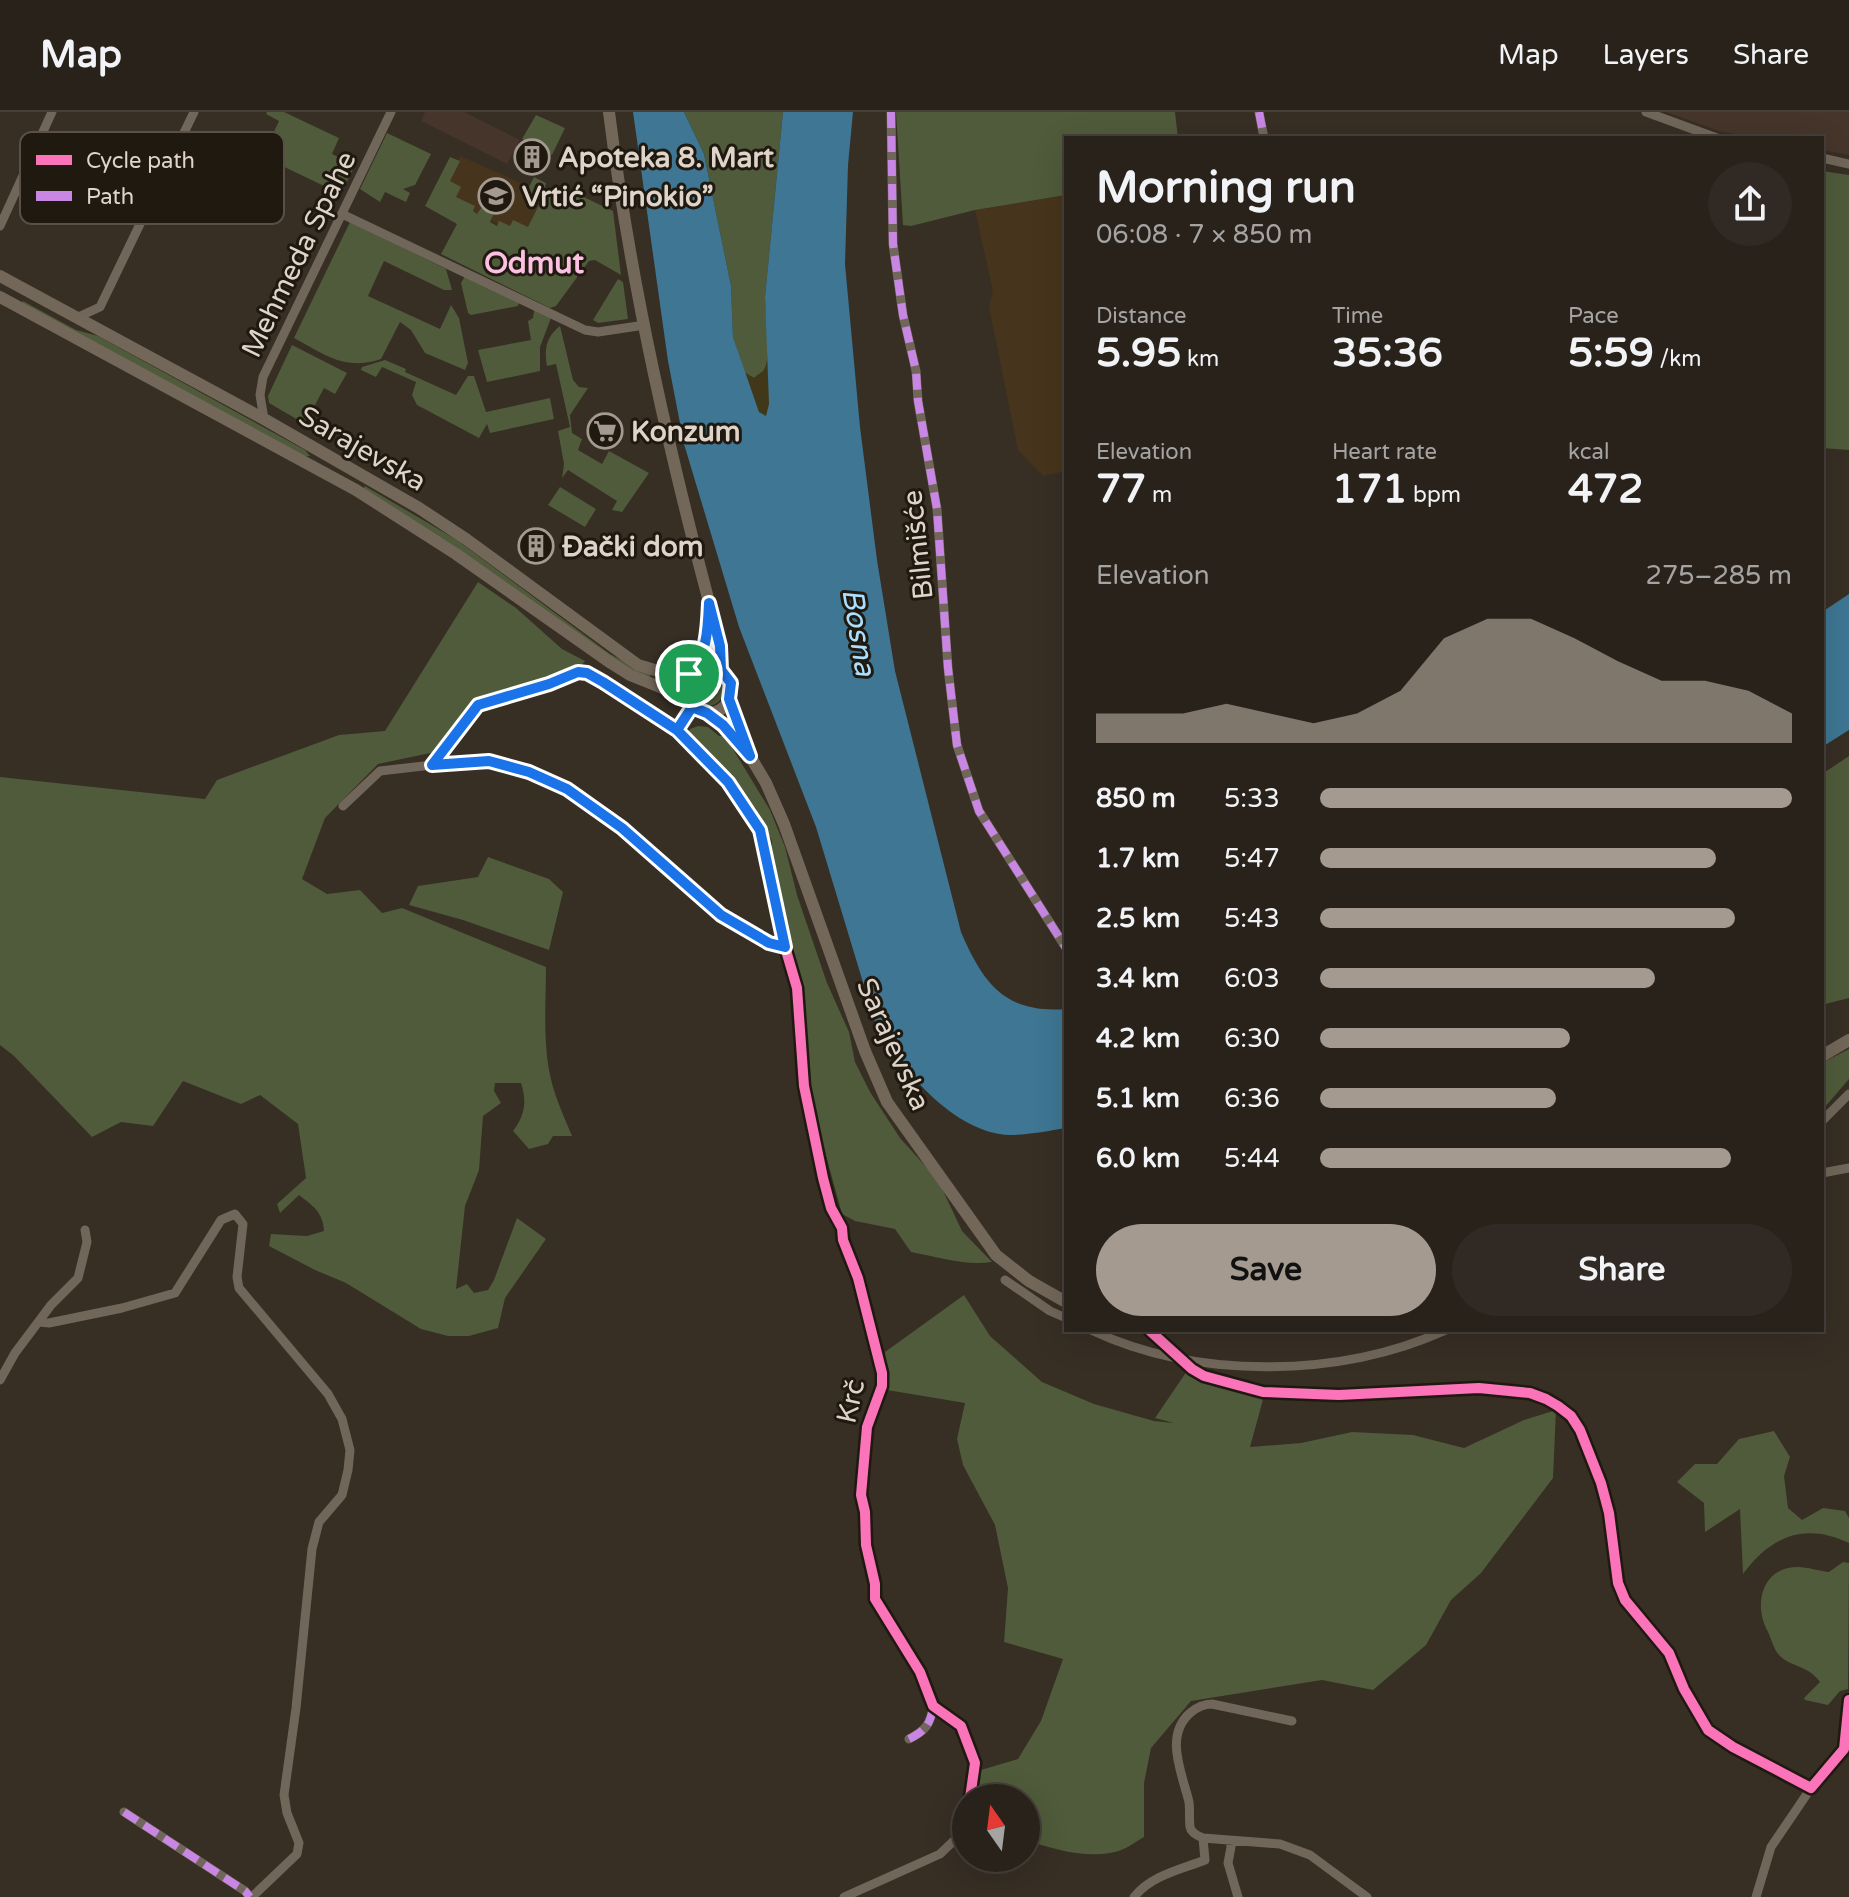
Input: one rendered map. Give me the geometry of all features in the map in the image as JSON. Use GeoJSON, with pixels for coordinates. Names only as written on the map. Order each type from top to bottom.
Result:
{"type":"FeatureCollection","features":[{"type":"Feature","properties":{"kind":"main road"},"geometry":{"type":"LineString","coordinates":[[600,112],[613,145]]}},
{"type":"Feature","properties":{"kind":"main road"},"geometry":{"type":"LineString","coordinates":[[609,112],[645,325],[676,475],[709,603],[720,646],[721,670],[731,683],[729,699],[720,710],[707,713],[688,702],[684,685],[693,671],[708,628],[709,603]]}},
{"type":"Feature","properties":{"kind":"main road","name":"Sarajevska"},"geometry":{"type":"LineString","coordinates":[[0,276],[264,419],[419,508],[638,665],[675,676],[693,671]]}},
{"type":"Feature","properties":{"kind":"main road","name":"Sarajevska"},"geometry":{"type":"LineString","coordinates":[[0,297],[356,490],[456,554],[620,669],[688,702]]}},
{"type":"Feature","properties":{"kind":"main road"},"geometry":{"type":"LineString","coordinates":[[693,671],[708,666],[721,670]]}},
{"type":"Feature","properties":{"kind":"main road","name":"Sarajevska"},"geometry":{"type":"LineString","coordinates":[[729,699],[750,756]]}},
{"type":"Feature","properties":{"kind":"main road","name":"Sarajevska"},"geometry":{"type":"LineString","coordinates":[[707,713],[731,733],[766,783],[784,824],[865,1051],[887,1102],[996,1255],[1029,1281],[1064,1301]]}},
{"type":"Feature","properties":{"kind":"main road"},"geometry":{"type":"LineString","coordinates":[[1824,1055],[1849,1040]]}},
{"type":"Feature","properties":{"kind":"street"},"geometry":{"type":"LineString","coordinates":[[43,132],[52,112]]}},
{"type":"Feature","properties":{"kind":"street"},"geometry":{"type":"LineString","coordinates":[[184,132],[194,112]]}},
{"type":"Feature","properties":{"kind":"street","name":"Mehmeda Spahe"},"geometry":{"type":"LineString","coordinates":[[264,419],[260,395],[263,377],[391,112]]}},
{"type":"Feature","properties":{"kind":"street","name":"Bilmišće"},"geometry":{"type":"LineString","coordinates":[[891,112],[893,244],[937,509],[948,668],[957,745],[979,811],[1064,945]]}},
{"type":"Feature","properties":{"kind":"street"},"geometry":{"type":"LineString","coordinates":[[1259,112],[1264,136]]}},
{"type":"Feature","properties":{"kind":"street"},"geometry":{"type":"LineString","coordinates":[[1646,112],[1712,136]]}},
{"type":"Feature","properties":{"kind":"street"},"geometry":{"type":"LineString","coordinates":[[1824,158],[1849,164]]}},
{"type":"Feature","properties":{"kind":"street"},"geometry":{"type":"LineString","coordinates":[[0,226],[20,182]]}},
{"type":"Feature","properties":{"kind":"street"},"geometry":{"type":"LineString","coordinates":[[342,214],[585,330],[607,331],[645,325]]}},
{"type":"Feature","properties":{"kind":"street"},"geometry":{"type":"LineString","coordinates":[[76,318],[100,307],[140,224]]}},
{"type":"Feature","properties":{"kind":"street","name":"Krč"},"geometry":{"type":"LineString","coordinates":[[432,765],[478,705],[578,672],[587,673],[677,730],[728,782],[760,830],[797,988],[804,1086],[823,1178],[858,1278],[882,1373],[882,1386],[867,1427],[861,1495],[875,1599],[920,1672],[933,1706],[961,1726],[975,1763],[972,1784]]}},
{"type":"Feature","properties":{"kind":"street"},"geometry":{"type":"LineString","coordinates":[[677,730],[688,702]]}},
{"type":"Feature","properties":{"kind":"street"},"geometry":{"type":"LineString","coordinates":[[343,806],[380,771],[489,761],[529,772],[567,789],[622,828],[721,915],[769,943],[785,947]]}},
{"type":"Feature","properties":{"kind":"street"},"geometry":{"type":"LineString","coordinates":[[1824,1119],[1849,1094]]}},
{"type":"Feature","properties":{"kind":"street"},"geometry":{"type":"LineString","coordinates":[[1824,1173],[1849,1168]]}},
{"type":"Feature","properties":{"kind":"street"},"geometry":{"type":"LineString","coordinates":[[39,1322],[49,1323],[122,1308],[175,1293],[221,1220],[235,1214],[243,1224],[237,1277],[239,1288],[328,1394],[342,1419],[350,1450],[342,1495],[319,1522],[312,1549],[284,1795],[287,1813],[299,1843],[297,1854],[251,1897],[124,1812]]}},
{"type":"Feature","properties":{"kind":"street"},"geometry":{"type":"LineString","coordinates":[[0,1380],[15,1353],[78,1278],[87,1242],[85,1230]]}},
{"type":"Feature","properties":{"kind":"street"},"geometry":{"type":"LineString","coordinates":[[1005,1280],[1064,1317]]}},
{"type":"Feature","properties":{"kind":"street"},"geometry":{"type":"LineString","coordinates":[[1097,1332],[1183,1359],[1233,1366],[1299,1366],[1350,1359],[1394,1349],[1441,1332]]}},
{"type":"Feature","properties":{"kind":"street"},"geometry":{"type":"LineString","coordinates":[[1150,1332],[1204,1376],[1263,1392],[1339,1395],[1479,1388],[1530,1393],[1558,1406],[1571,1416],[1580,1430],[1594,1463],[1609,1513],[1618,1583],[1625,1600],[1669,1653],[1684,1689],[1708,1730],[1733,1747],[1811,1788]]}},
{"type":"Feature","properties":{"kind":"street"},"geometry":{"type":"LineString","coordinates":[[0,1361],[7,1370]]}},
{"type":"Feature","properties":{"kind":"street"},"geometry":{"type":"LineString","coordinates":[[1756,1897],[1771,1847],[1811,1788],[1844,1749],[1849,1700]]}},
{"type":"Feature","properties":{"kind":"street"},"geometry":{"type":"LineString","coordinates":[[1292,1721],[1203,1704],[1179,1723],[1176,1741],[1179,1770],[1189,1802],[1190,1828],[1203,1838],[1280,1844],[1310,1855],[1367,1897]]}},
{"type":"Feature","properties":{"kind":"street"},"geometry":{"type":"LineString","coordinates":[[909,1739],[924,1732],[932,1719],[933,1706]]}},
{"type":"Feature","properties":{"kind":"street"},"geometry":{"type":"LineString","coordinates":[[1134,1897],[1143,1886],[1159,1877],[1205,1860],[1203,1838]]}},
{"type":"Feature","properties":{"kind":"street"},"geometry":{"type":"LineString","coordinates":[[1230,1841],[1228,1863],[1238,1897]]}},
{"type":"Feature","properties":{"kind":"street"},"geometry":{"type":"LineString","coordinates":[[844,1897],[940,1854],[952,1843]]}},
{"type":"Feature","properties":{"kind":"shaded area"},"geometry":{"type":"Polygon","coordinates":[[[425,112],[464,112],[520,140],[507,164],[421,121],[425,112]]]}},
{"type":"Feature","properties":{"kind":"shaded area"},"geometry":{"type":"Polygon","coordinates":[[[1666,112],[1849,112],[1849,155],[1824,150],[1824,136],[1745,136],[1719,131],[1666,112]]]}},
{"type":"Feature","properties":{"kind":"shaded area","name":"Vrtić “Pinokio”"},"geometry":{"type":"Polygon","coordinates":[[[460,156],[549,195],[527,238],[443,198],[460,156]]]}},
{"type":"Feature","properties":{"kind":"shaded area"},"geometry":{"type":"Polygon","coordinates":[[[1064,195],[1064,471],[1043,476],[1018,450],[989,307],[993,291],[975,210],[1064,195]]]}},
{"type":"Feature","properties":{"kind":"green space"},"geometry":{"type":"Polygon","coordinates":[[[284,112],[339,138],[332,154],[355,165],[341,194],[284,167],[284,132],[274,132],[279,121],[266,114],[284,112]]]}},
{"type":"Feature","properties":{"kind":"green space"},"geometry":{"type":"Polygon","coordinates":[[[684,112],[783,112],[765,297],[768,356],[764,370],[754,378],[745,373],[733,337],[731,286],[704,154],[684,112]]]}},
{"type":"Feature","properties":{"kind":"green space"},"geometry":{"type":"Polygon","coordinates":[[[896,112],[1175,112],[1178,136],[1064,136],[1064,195],[975,210],[911,226],[903,225],[896,112]]]}},
{"type":"Feature","properties":{"kind":"green space"},"geometry":{"type":"Polygon","coordinates":[[[536,115],[565,128],[552,155],[522,139],[536,115]]]}},
{"type":"Feature","properties":{"kind":"green space"},"geometry":{"type":"Polygon","coordinates":[[[387,133],[431,154],[415,185],[403,189],[410,193],[406,202],[385,192],[380,202],[360,189],[387,133]]]}},
{"type":"Feature","properties":{"kind":"green space"},"geometry":{"type":"Polygon","coordinates":[[[450,157],[460,161],[450,181],[461,187],[456,197],[475,206],[473,211],[477,214],[481,208],[494,213],[490,222],[497,226],[499,221],[510,226],[513,220],[528,227],[541,201],[526,193],[534,177],[546,183],[545,187],[559,196],[561,202],[569,190],[613,211],[621,275],[595,260],[589,261],[556,306],[550,308],[441,254],[457,224],[425,206],[450,157]]]}},
{"type":"Feature","properties":{"kind":"green space"},"geometry":{"type":"Polygon","coordinates":[[[1824,171],[1849,175],[1849,450],[1824,448],[1824,171]]]}},
{"type":"Feature","properties":{"kind":"green space"},"geometry":{"type":"Polygon","coordinates":[[[350,222],[446,269],[452,290],[444,290],[384,261],[368,296],[440,329],[451,305],[459,318],[468,363],[465,370],[425,353],[411,330],[400,322],[381,359],[368,362],[336,359],[294,338],[350,222]]]}},
{"type":"Feature","properties":{"kind":"green space"},"geometry":{"type":"Polygon","coordinates":[[[465,276],[519,302],[518,306],[471,315],[461,283],[465,276]]]}},
{"type":"Feature","properties":{"kind":"green space"},"geometry":{"type":"Polygon","coordinates":[[[618,279],[623,282],[628,319],[598,323],[593,320],[618,279]]]}},
{"type":"Feature","properties":{"kind":"green space"},"geometry":{"type":"Polygon","coordinates":[[[23,301],[76,330],[98,336],[305,450],[310,456],[302,456],[23,301]]]}},
{"type":"Feature","properties":{"kind":"green space"},"geometry":{"type":"Polygon","coordinates":[[[537,310],[551,318],[540,347],[540,371],[487,382],[478,350],[531,340],[528,321],[537,310]]]}},
{"type":"Feature","properties":{"kind":"green space"},"geometry":{"type":"Polygon","coordinates":[[[560,326],[573,380],[579,387],[588,388],[570,415],[572,433],[582,439],[578,450],[602,464],[609,451],[649,473],[622,512],[612,510],[617,501],[568,470],[562,478],[564,464],[558,431],[570,427],[556,364],[547,366],[546,354],[549,339],[560,326]]]}},
{"type":"Feature","properties":{"kind":"green space"},"geometry":{"type":"Polygon","coordinates":[[[292,345],[347,373],[335,394],[324,388],[305,424],[269,403],[268,396],[292,345]]]}},
{"type":"Feature","properties":{"kind":"green space"},"geometry":{"type":"Polygon","coordinates":[[[385,360],[456,395],[468,376],[474,376],[486,412],[550,398],[554,419],[490,433],[487,424],[479,438],[417,405],[412,395],[416,382],[382,367],[376,377],[361,370],[385,360]]]}},
{"type":"Feature","properties":{"kind":"green space"},"geometry":{"type":"Polygon","coordinates":[[[365,486],[457,540],[610,654],[651,675],[649,677],[624,666],[457,548],[363,489],[365,486]]]}},
{"type":"Feature","properties":{"kind":"green space"},"geometry":{"type":"Polygon","coordinates":[[[560,487],[596,509],[585,527],[548,505],[560,487]]]}},
{"type":"Feature","properties":{"kind":"green space"},"geometry":{"type":"Polygon","coordinates":[[[478,582],[516,608],[562,649],[585,661],[580,667],[554,679],[476,703],[435,752],[378,764],[325,818],[302,879],[327,894],[360,890],[382,913],[402,908],[546,967],[545,1031],[549,1070],[572,1136],[553,1136],[548,1144],[529,1149],[513,1131],[524,1108],[521,1083],[495,1083],[494,1091],[501,1103],[483,1116],[479,1170],[465,1206],[456,1289],[467,1284],[474,1293],[488,1290],[517,1218],[546,1239],[505,1298],[498,1328],[469,1336],[448,1336],[421,1329],[346,1283],[269,1246],[271,1234],[307,1236],[324,1231],[319,1214],[299,1195],[280,1213],[277,1204],[306,1178],[298,1124],[260,1095],[241,1104],[183,1081],[153,1126],[121,1122],[92,1137],[0,1045],[0,777],[205,799],[217,780],[339,735],[385,731],[478,582]]]}},
{"type":"Feature","properties":{"kind":"green space"},"geometry":{"type":"Polygon","coordinates":[[[707,672],[719,677],[724,689],[719,701],[707,706],[695,701],[690,689],[695,677],[707,672]]]}},
{"type":"Feature","properties":{"kind":"green space"},"geometry":{"type":"Polygon","coordinates":[[[708,727],[719,736],[725,736],[770,810],[785,847],[797,895],[827,983],[849,1032],[855,1062],[870,1092],[900,1138],[938,1180],[962,1231],[992,1262],[961,1262],[911,1252],[895,1229],[855,1221],[842,1214],[814,1112],[801,989],[770,862],[772,841],[756,809],[721,767],[688,735],[690,729],[708,727]]]}},
{"type":"Feature","properties":{"kind":"green space"},"geometry":{"type":"Polygon","coordinates":[[[1849,756],[1849,998],[1825,1004],[1824,1001],[1824,773],[1849,756]]]}},
{"type":"Feature","properties":{"kind":"green space"},"geometry":{"type":"Polygon","coordinates":[[[488,857],[549,879],[563,892],[549,950],[409,905],[418,886],[478,877],[488,857]]]}},
{"type":"Feature","properties":{"kind":"green space"},"geometry":{"type":"Polygon","coordinates":[[[1849,1049],[1849,1079],[1824,1108],[1824,1062],[1849,1049]]]}},
{"type":"Feature","properties":{"kind":"green space"},"geometry":{"type":"Polygon","coordinates":[[[964,1295],[990,1336],[1042,1382],[1094,1404],[1154,1421],[1174,1423],[1155,1418],[1187,1371],[1264,1396],[1250,1447],[1301,1443],[1352,1432],[1413,1435],[1464,1448],[1524,1420],[1556,1410],[1553,1478],[1481,1573],[1451,1600],[1426,1645],[1373,1690],[1322,1680],[1191,1701],[1151,1748],[1144,1783],[1144,1837],[1115,1852],[1070,1852],[1040,1844],[1040,1784],[978,1784],[981,1770],[1018,1759],[1041,1721],[1063,1659],[1004,1642],[1008,1588],[995,1525],[963,1465],[957,1439],[965,1403],[887,1390],[885,1352],[964,1295]]]}},
{"type":"Feature","properties":{"kind":"green space"},"geometry":{"type":"Polygon","coordinates":[[[1774,1431],[1790,1457],[1784,1476],[1788,1508],[1802,1520],[1823,1508],[1845,1511],[1849,1518],[1849,1543],[1818,1534],[1790,1536],[1765,1550],[1743,1574],[1740,1509],[1705,1532],[1704,1503],[1677,1482],[1695,1464],[1717,1464],[1739,1439],[1774,1431]]]}},
{"type":"Feature","properties":{"kind":"green space"},"geometry":{"type":"Polygon","coordinates":[[[1843,1562],[1849,1563],[1848,1689],[1840,1691],[1828,1705],[1805,1700],[1820,1682],[1810,1672],[1777,1653],[1763,1622],[1761,1600],[1768,1581],[1785,1569],[1802,1567],[1829,1572],[1843,1562]]]}},
{"type":"Feature","properties":{"kind":"sand"},"geometry":{"type":"Polygon","coordinates":[[[769,357],[767,416],[759,412],[745,373],[754,378],[764,371],[769,357]]]}},
{"type":"Feature","properties":{"kind":"water","name":"Bosna"},"geometry":{"type":"Polygon","coordinates":[[[633,112],[684,112],[704,154],[731,286],[733,337],[759,412],[766,416],[769,404],[765,297],[783,112],[853,112],[845,264],[860,427],[895,671],[961,932],[969,950],[999,992],[1027,1006],[1064,1009],[1064,1128],[1010,1135],[989,1132],[969,1123],[949,1111],[913,1077],[875,1022],[816,827],[739,627],[684,444],[668,361],[633,112]]]}},
{"type":"Feature","properties":{"kind":"water"},"geometry":{"type":"Polygon","coordinates":[[[1849,594],[1849,730],[1824,746],[1824,611],[1849,594]]]}},
{"type":"Feature","properties":{"kind":"marked path"},"geometry":{"type":"LineString","coordinates":[[891,112],[893,244],[937,509],[948,668],[957,745],[979,811],[1064,945]]}},
{"type":"Feature","properties":{"kind":"marked path"},"geometry":{"type":"LineString","coordinates":[[1259,112],[1264,136]]}},
{"type":"Feature","properties":{"kind":"marked path"},"geometry":{"type":"LineString","coordinates":[[909,1739],[926,1726],[933,1706]]}},
{"type":"Feature","properties":{"kind":"marked path"},"geometry":{"type":"LineString","coordinates":[[124,1812],[250,1897]]}},
{"type":"Feature","properties":{"kind":"cycle path"},"geometry":{"type":"LineString","coordinates":[[578,672],[587,673],[677,730],[728,782],[760,830],[785,947],[769,943],[721,915],[622,828],[567,789],[529,772],[489,761],[432,765],[478,705],[578,672]]}},
{"type":"Feature","properties":{"kind":"cycle path"},"geometry":{"type":"LineString","coordinates":[[785,947],[797,988],[804,1086],[823,1178],[858,1278],[882,1373],[882,1386],[867,1427],[861,1495],[875,1599],[920,1672],[933,1706],[961,1726],[975,1763],[972,1784]]}},
{"type":"Feature","properties":{"kind":"cycle path"},"geometry":{"type":"LineString","coordinates":[[1151,1332],[1204,1376],[1263,1392],[1339,1395],[1479,1388],[1530,1393],[1546,1399],[1571,1416],[1580,1430],[1601,1483],[1609,1513],[1618,1583],[1625,1600],[1669,1653],[1684,1689],[1708,1730],[1733,1747],[1811,1788],[1844,1749],[1849,1700]]}},
{"type":"Feature","properties":{"kind":"place","name":"Apoteka 8. Mart"},"geometry":{"type":"Point","coordinates":[532,157]}},
{"type":"Feature","properties":{"kind":"place","name":"Vrtić “Pinokio”"},"geometry":{"type":"Point","coordinates":[496,196]}},
{"type":"Feature","properties":{"kind":"place","name":"Konzum"},"geometry":{"type":"Point","coordinates":[605,431]}},
{"type":"Feature","properties":{"kind":"place","name":"Đački dom"},"geometry":{"type":"Point","coordinates":[536,546]}},
{"type":"Feature","properties":{"kind":"district","name":"Odmut"},"geometry":{"type":"Point","coordinates":[534,263]}},
{"type":"Feature","properties":{"kind":"route"},"geometry":{"type":"LineString","coordinates":[[689,674],[684,691],[692,707],[677,730],[728,782],[747,806],[760,830],[785,947],[769,943],[721,915],[622,828],[567,789],[529,772],[489,761],[432,765],[478,705],[578,672],[587,673],[603,682],[677,730],[684,721],[692,707],[707,713],[723,725],[750,756],[729,699],[731,683],[721,670],[720,646],[709,603],[708,628],[698,668],[689,674]]}}]}
